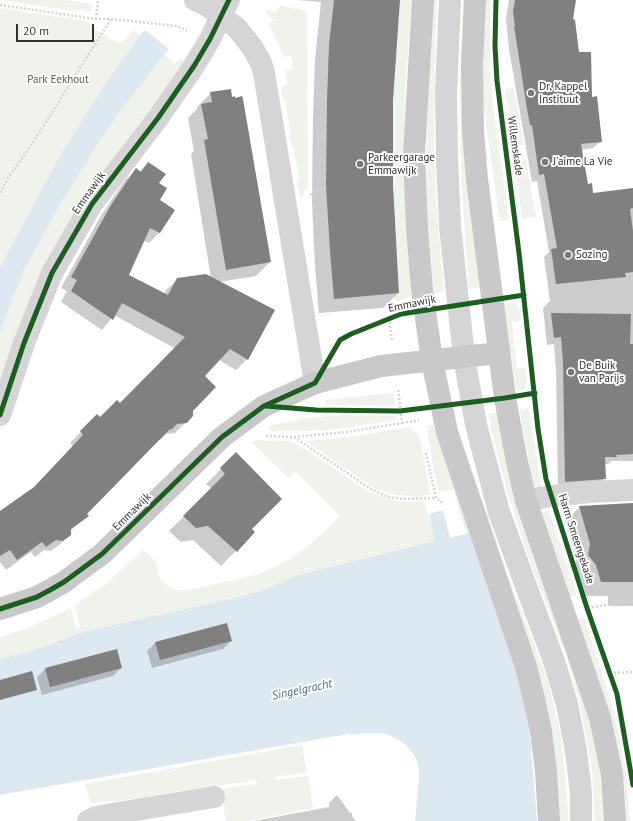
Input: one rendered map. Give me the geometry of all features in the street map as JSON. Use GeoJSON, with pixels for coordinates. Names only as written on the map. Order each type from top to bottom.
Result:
{"type":"FeatureCollection","features":[{"type":"Feature","properties":{"kind":"main road"},"geometry":{"type":"LineString","coordinates":[[423,0],[414,154],[417,228],[422,289],[426,309],[432,361],[440,406],[447,432],[526,667],[541,731],[546,770],[549,821]]}},
{"type":"Feature","properties":{"kind":"main road"},"geometry":{"type":"LineString","coordinates":[[476,0],[472,65],[474,147],[505,398],[526,501],[600,718],[612,774],[615,821]]}},
{"type":"Feature","properties":{"kind":"main road","name":"Emmawijk"},"geometry":{"type":"LineString","coordinates":[[0,609],[37,597],[50,590],[64,582],[102,554],[222,437],[264,406],[314,383],[381,366],[499,353]]}},
{"type":"Feature","properties":{"kind":"street"},"geometry":{"type":"LineString","coordinates":[[195,0],[206,5],[225,8],[257,56],[264,73],[314,383]]}},
{"type":"Feature","properties":{"kind":"street"},"geometry":{"type":"LineString","coordinates":[[450,0],[446,92],[447,158],[450,226],[464,357],[478,432],[499,512],[554,661],[567,704],[576,751],[581,821]]}},
{"type":"Feature","properties":{"kind":"street","name":"Emmawijk"},"geometry":{"type":"LineString","coordinates":[[0,415],[24,343],[52,273],[92,204],[158,118],[194,66],[225,8]]}},
{"type":"Feature","properties":{"kind":"street"},"geometry":{"type":"LineString","coordinates":[[526,501],[566,494],[633,490]]}},
{"type":"Feature","properties":{"kind":"street"},"geometry":{"type":"LineString","coordinates":[[88,821],[96,817],[214,797]]}},
{"type":"Feature","properties":{"kind":"path"},"geometry":{"type":"LineString","coordinates":[[96,19],[98,0]]}},
{"type":"Feature","properties":{"kind":"path"},"geometry":{"type":"LineString","coordinates":[[0,5],[96,19],[112,19],[177,26]]}},
{"type":"Feature","properties":{"kind":"path"},"geometry":{"type":"LineString","coordinates":[[0,193],[8,178],[34,141],[112,19]]}},
{"type":"Feature","properties":{"kind":"path"},"geometry":{"type":"LineString","coordinates":[[394,412],[440,406]]}},
{"type":"Feature","properties":{"kind":"path"},"geometry":{"type":"LineString","coordinates":[[230,432],[251,436],[293,437],[347,432],[420,419],[422,425]]}},
{"type":"Feature","properties":{"kind":"path"},"geometry":{"type":"LineString","coordinates":[[293,437],[371,489],[388,497],[404,499],[436,498]]}},
{"type":"Feature","properties":{"kind":"path"},"geometry":{"type":"LineString","coordinates":[[426,453],[436,498],[446,506]]}},
{"type":"Feature","properties":{"kind":"path"},"geometry":{"type":"LineString","coordinates":[[587,608],[633,602]]}},
{"type":"Feature","properties":{"kind":"path"},"geometry":{"type":"LineString","coordinates":[[607,666],[612,680]]}},
{"type":"Feature","properties":{"kind":"path"},"geometry":{"type":"LineString","coordinates":[[609,673],[633,672]]}},
{"type":"Feature","properties":{"kind":"green space"},"geometry":{"type":"Polygon","coordinates":[[[0,0],[66,0],[92,4],[91,11],[67,10],[0,0]]]}},
{"type":"Feature","properties":{"kind":"green space"},"geometry":{"type":"Polygon","coordinates":[[[400,0],[414,0],[410,25],[404,132],[404,181],[411,295],[409,298],[395,301],[393,294],[399,293],[393,185],[393,101],[400,0]]]}},
{"type":"Feature","properties":{"kind":"green space"},"geometry":{"type":"Polygon","coordinates":[[[431,0],[437,0],[434,141],[437,213],[444,290],[443,292],[434,294],[427,212],[426,157],[431,0]]]}},
{"type":"Feature","properties":{"kind":"green space"},"geometry":{"type":"Polygon","coordinates":[[[463,0],[469,0],[482,287],[471,289],[469,287],[461,178],[460,84],[463,0]]]}},
{"type":"Feature","properties":{"kind":"green space"},"geometry":{"type":"Polygon","coordinates":[[[481,0],[490,0],[490,71],[493,107],[509,220],[500,222],[484,109],[481,72],[481,0]]]}},
{"type":"Feature","properties":{"kind":"green space"},"geometry":{"type":"Polygon","coordinates":[[[280,5],[306,11],[307,13],[308,189],[304,191],[304,194],[300,197],[297,182],[300,181],[293,145],[291,145],[289,135],[291,135],[285,99],[283,99],[281,89],[287,84],[285,71],[293,70],[291,56],[284,57],[274,34],[268,25],[274,20],[266,13],[267,9],[276,13],[280,5]]]}},
{"type":"Feature","properties":{"kind":"green space","name":"Park Eekhout"},"geometry":{"type":"Polygon","coordinates":[[[0,8],[86,21],[91,24],[90,26],[119,44],[120,42],[122,43],[133,30],[140,35],[129,50],[112,103],[0,312],[0,8]]]}},
{"type":"Feature","properties":{"kind":"green space"},"geometry":{"type":"Polygon","coordinates":[[[165,55],[175,64],[180,58],[187,63],[130,136],[0,397],[0,333],[25,268],[85,164],[116,117],[165,55]]]}},
{"type":"Feature","properties":{"kind":"green space"},"geometry":{"type":"Polygon","coordinates":[[[514,88],[524,145],[519,146],[521,161],[526,160],[536,217],[522,219],[505,89],[514,88]]]}},
{"type":"Feature","properties":{"kind":"green space"},"geometry":{"type":"Polygon","coordinates":[[[504,303],[515,304],[519,309],[521,321],[512,322],[517,368],[526,368],[527,382],[522,390],[517,391],[503,306],[504,303]]]}},
{"type":"Feature","properties":{"kind":"green space"},"geometry":{"type":"Polygon","coordinates":[[[392,393],[394,395],[395,404],[393,406],[325,405],[324,403],[326,400],[392,393]]]}},
{"type":"Feature","properties":{"kind":"green space"},"geometry":{"type":"Polygon","coordinates":[[[529,408],[542,488],[534,490],[520,411],[521,409],[529,408]]]}},
{"type":"Feature","properties":{"kind":"green space"},"geometry":{"type":"Polygon","coordinates":[[[490,413],[497,413],[518,513],[543,587],[585,686],[610,821],[595,821],[592,770],[579,700],[567,658],[529,559],[507,491],[492,433],[490,413]]]}},
{"type":"Feature","properties":{"kind":"green space"},"geometry":{"type":"Polygon","coordinates":[[[344,415],[395,416],[397,418],[395,420],[329,430],[270,431],[268,426],[307,418],[344,415]]]}},
{"type":"Feature","properties":{"kind":"green space"},"geometry":{"type":"Polygon","coordinates":[[[432,424],[441,439],[472,532],[466,533],[454,489],[439,492],[427,427],[432,424]]]}},
{"type":"Feature","properties":{"kind":"green space"},"geometry":{"type":"Polygon","coordinates":[[[408,427],[419,435],[430,494],[419,497],[398,495],[376,489],[305,441],[345,438],[408,427]]]}},
{"type":"Feature","properties":{"kind":"green space"},"geometry":{"type":"Polygon","coordinates":[[[256,440],[289,441],[311,453],[367,491],[376,495],[397,501],[424,501],[436,541],[298,575],[263,590],[230,599],[82,632],[31,651],[0,659],[0,637],[35,625],[71,608],[76,628],[80,627],[75,605],[107,583],[143,550],[155,561],[158,575],[162,581],[169,587],[178,590],[189,590],[257,575],[290,559],[311,544],[340,516],[296,472],[289,478],[251,442],[256,440]]]}},
{"type":"Feature","properties":{"kind":"green space"},"geometry":{"type":"Polygon","coordinates":[[[479,494],[542,664],[550,690],[560,732],[569,821],[555,821],[479,494]]]}},
{"type":"Feature","properties":{"kind":"green space"},"geometry":{"type":"Polygon","coordinates":[[[549,510],[577,595],[568,598],[540,513],[549,510]]]}},
{"type":"Feature","properties":{"kind":"green space"},"geometry":{"type":"Polygon","coordinates":[[[584,617],[612,705],[621,744],[627,781],[630,821],[622,821],[576,620],[584,617]]]}},
{"type":"Feature","properties":{"kind":"green space"},"geometry":{"type":"Polygon","coordinates":[[[302,745],[307,772],[275,777],[276,780],[308,776],[313,808],[248,821],[226,821],[220,789],[257,784],[256,780],[148,796],[148,800],[136,802],[136,798],[120,801],[91,803],[85,784],[302,745]]]}},
{"type":"Feature","properties":{"kind":"water"},"geometry":{"type":"Polygon","coordinates":[[[145,30],[169,49],[116,117],[60,205],[25,268],[0,333],[0,267],[60,156],[102,89],[145,30]]]}},
{"type":"Feature","properties":{"kind":"water","name":"Singelgracht"},"geometry":{"type":"Polygon","coordinates":[[[443,510],[450,538],[472,532],[528,711],[537,821],[415,821],[419,779],[417,761],[413,753],[403,742],[387,734],[378,733],[348,734],[0,795],[0,659],[31,651],[82,632],[230,599],[263,590],[298,575],[435,541],[429,514],[443,510]]]}},
{"type":"Feature","properties":{"kind":"building","name":"Parkeergarage Emmawijk"},"geometry":{"type":"Polygon","coordinates":[[[334,0],[400,0],[393,101],[393,185],[399,293],[334,299],[326,186],[329,45],[334,0]]]}},
{"type":"Feature","properties":{"kind":"building"},"geometry":{"type":"Polygon","coordinates":[[[515,0],[576,0],[573,19],[575,20],[579,52],[591,52],[592,97],[597,96],[602,142],[581,144],[588,184],[592,183],[593,193],[633,188],[633,208],[630,209],[633,231],[633,272],[625,273],[626,277],[556,284],[551,249],[557,248],[544,174],[539,175],[532,125],[530,125],[527,109],[514,26],[513,11],[515,0]]]}},
{"type":"Feature","properties":{"kind":"building"},"geometry":{"type":"Polygon","coordinates":[[[231,89],[232,97],[235,96],[235,98],[242,96],[243,99],[271,262],[226,270],[204,140],[208,139],[201,104],[212,102],[210,92],[231,89]]]}},
{"type":"Feature","properties":{"kind":"building"},"geometry":{"type":"Polygon","coordinates":[[[148,162],[166,174],[159,183],[167,188],[160,200],[175,210],[160,233],[150,228],[129,275],[168,295],[177,278],[206,274],[275,310],[248,360],[230,349],[205,376],[216,387],[193,411],[193,416],[187,423],[177,424],[171,430],[170,429],[87,514],[89,516],[71,529],[71,535],[63,541],[56,540],[46,547],[42,542],[17,560],[10,550],[0,556],[0,511],[34,487],[83,435],[80,431],[97,414],[100,417],[117,400],[120,403],[185,337],[122,303],[113,320],[71,291],[77,280],[71,277],[111,205],[136,168],[141,172],[148,162]]]}},
{"type":"Feature","properties":{"kind":"building"},"geometry":{"type":"Polygon","coordinates":[[[551,313],[631,314],[630,344],[633,344],[633,454],[616,455],[617,457],[605,457],[606,479],[565,482],[563,363],[561,337],[554,338],[551,313]]]}},
{"type":"Feature","properties":{"kind":"building"},"geometry":{"type":"Polygon","coordinates":[[[236,452],[282,499],[252,529],[255,532],[237,552],[208,526],[196,528],[183,516],[225,474],[220,468],[236,452]]]}},
{"type":"Feature","properties":{"kind":"building"},"geometry":{"type":"Polygon","coordinates":[[[633,503],[633,582],[601,582],[596,565],[588,555],[590,544],[579,506],[633,503]]]}},
{"type":"Feature","properties":{"kind":"building"},"geometry":{"type":"Polygon","coordinates":[[[227,623],[232,641],[160,660],[155,642],[227,623]]]}},
{"type":"Feature","properties":{"kind":"building"},"geometry":{"type":"Polygon","coordinates":[[[117,649],[122,668],[50,687],[45,668],[117,649]]]}},
{"type":"Feature","properties":{"kind":"building"},"geometry":{"type":"Polygon","coordinates":[[[32,671],[37,690],[0,700],[0,680],[32,671]]]}},
{"type":"Feature","properties":{"kind":"cycle path"},"geometry":{"type":"LineString","coordinates":[[0,415],[24,343],[52,273],[92,204],[158,118],[194,66],[210,39],[229,0]]}},
{"type":"Feature","properties":{"kind":"cycle path","name":"Willemskade"},"geometry":{"type":"LineString","coordinates":[[496,0],[495,46],[497,81],[519,253],[538,429],[546,479],[587,608],[617,694],[633,785]]}},
{"type":"Feature","properties":{"kind":"cycle path"},"geometry":{"type":"LineString","coordinates":[[0,609],[37,597],[50,590],[64,582],[102,554],[222,437],[264,406],[315,383],[340,340],[351,334],[401,314],[524,295]]}},
{"type":"Feature","properties":{"kind":"cycle path"},"geometry":{"type":"LineString","coordinates":[[266,406],[316,410],[400,411],[535,393]]}},
{"type":"Feature","properties":{"kind":"place","name":"Dr. Kappel Instituut"},"geometry":{"type":"Point","coordinates":[531,93]}},
{"type":"Feature","properties":{"kind":"place","name":"J'aime La Vie"},"geometry":{"type":"Point","coordinates":[545,162]}},
{"type":"Feature","properties":{"kind":"place","name":"Parkeergarage Emmawijk"},"geometry":{"type":"Point","coordinates":[360,164]}},
{"type":"Feature","properties":{"kind":"place","name":"Sozing"},"geometry":{"type":"Point","coordinates":[568,255]}},
{"type":"Feature","properties":{"kind":"place","name":"De Buik van Parijs"},"geometry":{"type":"Point","coordinates":[571,372]}}]}
